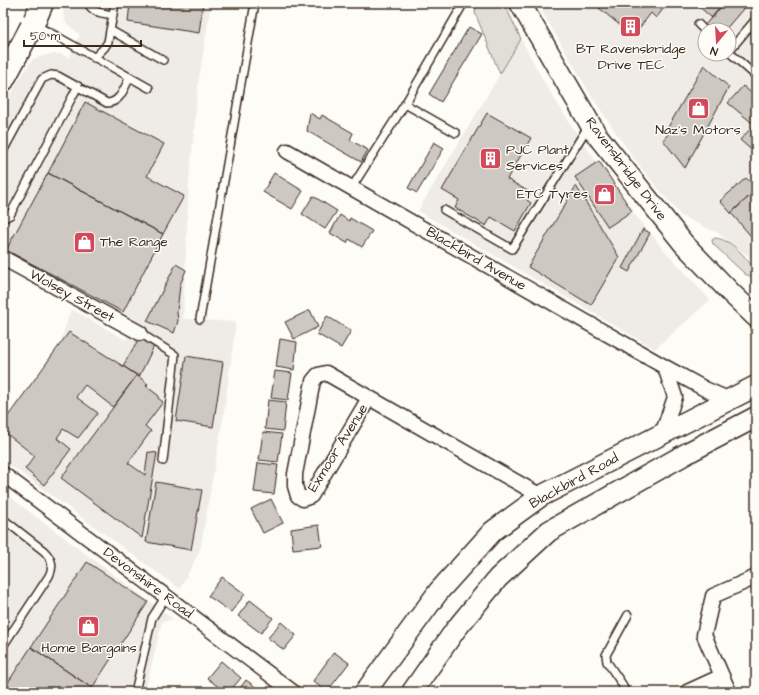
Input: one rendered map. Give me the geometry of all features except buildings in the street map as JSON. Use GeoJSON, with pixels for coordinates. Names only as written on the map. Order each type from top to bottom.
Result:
{"type":"FeatureCollection","features":[{"type":"Feature","properties":{"kind":"main road"},"geometry":{"type":"LineString","coordinates":[[3,80],[33,24],[42,3]]}},
{"type":"Feature","properties":{"kind":"street","name":"Ravensbridge Drive"},"geometry":{"type":"LineString","coordinates":[[520,3],[596,134],[684,244],[756,317]]}},
{"type":"Feature","properties":{"kind":"street","name":"Blackbird Avenue"},"geometry":{"type":"LineString","coordinates":[[287,151],[665,367],[705,389],[730,400]]}},
{"type":"Feature","properties":{"kind":"street","name":"Wolsey Street"},"geometry":{"type":"LineString","coordinates":[[3,258],[140,333]]}},
{"type":"Feature","properties":{"kind":"street"},"geometry":{"type":"LineString","coordinates":[[662,434],[675,397],[665,367]]}},
{"type":"Feature","properties":{"kind":"street","name":"Exmoor Avenue"},"geometry":{"type":"LineString","coordinates":[[369,398],[311,496],[303,499],[298,496],[295,486],[295,474],[313,381],[318,374],[326,373],[541,496]]}},
{"type":"Feature","properties":{"kind":"street","name":"Blackbird Road"},"geometry":{"type":"LineString","coordinates":[[365,692],[439,591],[493,531],[541,496],[756,386]]}},
{"type":"Feature","properties":{"kind":"street"},"geometry":{"type":"LineString","coordinates":[[412,692],[456,629],[498,578],[549,531],[691,451],[756,417]]}},
{"type":"Feature","properties":{"kind":"street","name":"Devonshire Road"},"geometry":{"type":"LineString","coordinates":[[3,474],[293,692]]}},
{"type":"Feature","properties":{"kind":"street"},"geometry":{"type":"LineString","coordinates":[[729,692],[704,635],[713,596],[756,577]]}},
{"type":"Feature","properties":{"kind":"street"},"geometry":{"type":"LineString","coordinates":[[687,692],[722,676]]}},
{"type":"Feature","properties":{"kind":"lane"},"geometry":{"type":"LineString","coordinates":[[88,3],[96,12],[113,15]]}},
{"type":"Feature","properties":{"kind":"lane"},"geometry":{"type":"LineString","coordinates":[[94,58],[108,42],[115,3]]}},
{"type":"Feature","properties":{"kind":"lane"},"geometry":{"type":"LineString","coordinates":[[200,319],[255,3]]}},
{"type":"Feature","properties":{"kind":"lane"},"geometry":{"type":"LineString","coordinates":[[352,188],[405,104],[462,6]]}},
{"type":"Feature","properties":{"kind":"lane"},"geometry":{"type":"LineString","coordinates":[[11,16],[33,24],[149,88]]}},
{"type":"Feature","properties":{"kind":"lane"},"geometry":{"type":"LineString","coordinates":[[737,42],[756,19]]}},
{"type":"Feature","properties":{"kind":"lane"},"geometry":{"type":"LineString","coordinates":[[110,30],[163,60]]}},
{"type":"Feature","properties":{"kind":"lane"},"geometry":{"type":"LineString","coordinates":[[737,58],[756,76]]}},
{"type":"Feature","properties":{"kind":"lane"},"geometry":{"type":"LineString","coordinates":[[3,151],[42,79],[51,76],[58,76],[107,103],[113,103],[118,100],[130,77]]}},
{"type":"Feature","properties":{"kind":"lane"},"geometry":{"type":"LineString","coordinates":[[3,219],[10,215],[78,86]]}},
{"type":"Feature","properties":{"kind":"lane"},"geometry":{"type":"LineString","coordinates":[[405,104],[456,133]]}},
{"type":"Feature","properties":{"kind":"lane"},"geometry":{"type":"LineString","coordinates":[[444,210],[512,249],[590,123]]}},
{"type":"Feature","properties":{"kind":"lane"},"geometry":{"type":"LineString","coordinates":[[140,333],[174,355],[163,461]]}},
{"type":"Feature","properties":{"kind":"lane"},"geometry":{"type":"LineString","coordinates":[[3,519],[48,555],[52,564],[52,570],[3,646]]}},
{"type":"Feature","properties":{"kind":"lane"},"geometry":{"type":"LineString","coordinates":[[135,692],[152,618],[166,596]]}},
{"type":"Feature","properties":{"kind":"lane"},"geometry":{"type":"LineString","coordinates":[[625,692],[622,684],[606,662],[606,655],[628,615]]}},
{"type":"Feature","properties":{"kind":"shaded area"},"geometry":{"type":"Polygon","coordinates":[[[64,3],[211,3],[198,86],[189,183],[183,319],[236,322],[224,413],[200,550],[180,589],[3,460],[3,425],[59,346],[71,309],[126,340],[136,320],[3,250],[3,108],[33,59],[51,54],[61,54],[69,58],[80,35],[66,23],[63,14],[64,3]]]}},
{"type":"Feature","properties":{"kind":"shaded area"},"geometry":{"type":"Polygon","coordinates":[[[466,3],[504,3],[521,39],[500,74],[475,13],[476,8],[466,3]]]}},
{"type":"Feature","properties":{"kind":"shaded area"},"geometry":{"type":"Polygon","coordinates":[[[537,3],[756,3],[756,262],[718,233],[681,216],[642,169],[592,97],[537,3]]]}},
{"type":"Feature","properties":{"kind":"shaded area"},"geometry":{"type":"Polygon","coordinates":[[[521,39],[544,82],[578,136],[632,211],[666,252],[710,300],[655,349],[418,211],[521,39]]]}},
{"type":"Feature","properties":{"kind":"shaded area"},"geometry":{"type":"Polygon","coordinates":[[[715,238],[728,242],[738,250],[756,270],[756,279],[745,274],[713,244],[712,240],[715,238]]]}},
{"type":"Feature","properties":{"kind":"shaded area"},"geometry":{"type":"Polygon","coordinates":[[[3,492],[173,619],[162,622],[145,692],[3,692],[3,492]]]}},
{"type":"Feature","properties":{"kind":"place","name":"BT Ravensbridge Drive TEC"},"geometry":{"type":"Point","coordinates":[631,27]}},
{"type":"Feature","properties":{"kind":"place","name":"Naz's Motors"},"geometry":{"type":"Point","coordinates":[698,108]}},
{"type":"Feature","properties":{"kind":"place","name":"PJC Plant Services"},"geometry":{"type":"Point","coordinates":[490,158]}},
{"type":"Feature","properties":{"kind":"place","name":"ETC Tyres"},"geometry":{"type":"Point","coordinates":[604,194]}},
{"type":"Feature","properties":{"kind":"place","name":"The Range"},"geometry":{"type":"Point","coordinates":[85,242]}},
{"type":"Feature","properties":{"kind":"place","name":"Home Bargains"},"geometry":{"type":"Point","coordinates":[89,626]}}]}
